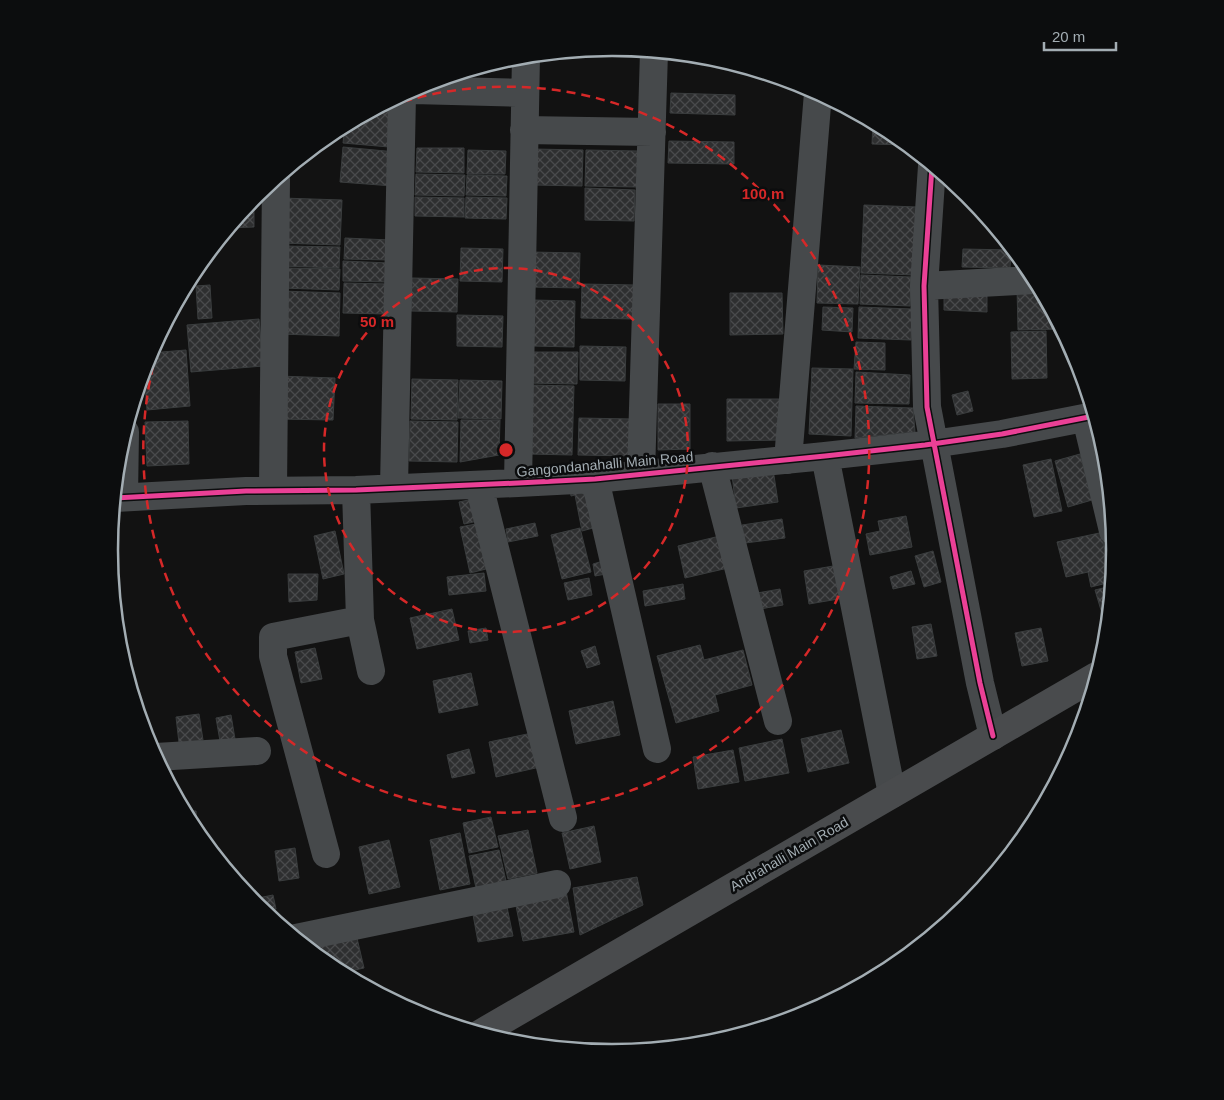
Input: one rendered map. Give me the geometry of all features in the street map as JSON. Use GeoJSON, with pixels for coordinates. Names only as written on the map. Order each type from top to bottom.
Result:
{"type":"FeatureCollection","features":[{"type":"Feature","properties":{"kind":"main road","name":"Andrahalli Main Road"},"geometry":{"type":"LineString","coordinates":[[489,1028],[1088,680]]}},
{"type":"Feature","properties":{"kind":"street"},"geometry":{"type":"LineString","coordinates":[[641,473],[654,58]]}},
{"type":"Feature","properties":{"kind":"street"},"geometry":{"type":"LineString","coordinates":[[518,483],[526,64]]}},
{"type":"Feature","properties":{"kind":"street"},"geometry":{"type":"LineString","coordinates":[[432,91],[525,93]]}},
{"type":"Feature","properties":{"kind":"street"},"geometry":{"type":"LineString","coordinates":[[788,460],[817,101]]}},
{"type":"Feature","properties":{"kind":"street"},"geometry":{"type":"LineString","coordinates":[[394,487],[402,103]]}},
{"type":"Feature","properties":{"kind":"street"},"geometry":{"type":"LineString","coordinates":[[524,130],[652,132]]}},
{"type":"Feature","properties":{"kind":"street"},"geometry":{"type":"LineString","coordinates":[[931,174],[924,286],[927,407],[980,683],[994,736]]}},
{"type":"Feature","properties":{"kind":"street"},"geometry":{"type":"LineString","coordinates":[[273,490],[276,189]]}},
{"type":"Feature","properties":{"kind":"street"},"geometry":{"type":"LineString","coordinates":[[924,286],[1026,280]]}},
{"type":"Feature","properties":{"kind":"street","name":"Gangondanahalli Main Road"},"geometry":{"type":"LineString","coordinates":[[121,498],[273,490],[356,490],[595,479],[934,443],[1002,434],[1088,417]]}},
{"type":"Feature","properties":{"kind":"street"},"geometry":{"type":"LineString","coordinates":[[825,456],[892,794]]}},
{"type":"Feature","properties":{"kind":"street"},"geometry":{"type":"LineString","coordinates":[[712,466],[778,721]]}},
{"type":"Feature","properties":{"kind":"street"},"geometry":{"type":"LineString","coordinates":[[595,479],[657,749]]}},
{"type":"Feature","properties":{"kind":"street"},"geometry":{"type":"LineString","coordinates":[[479,485],[563,818]]}},
{"type":"Feature","properties":{"kind":"street"},"geometry":{"type":"LineString","coordinates":[[356,490],[360,620],[371,671]]}},
{"type":"Feature","properties":{"kind":"street"},"geometry":{"type":"LineString","coordinates":[[326,854],[273,656],[273,637],[360,620]]}},
{"type":"Feature","properties":{"kind":"street"},"geometry":{"type":"LineString","coordinates":[[1051,702],[1084,695]]}},
{"type":"Feature","properties":{"kind":"street"},"geometry":{"type":"LineString","coordinates":[[164,757],[257,750]]}},
{"type":"Feature","properties":{"kind":"street"},"geometry":{"type":"LineString","coordinates":[[306,938],[558,884]]}},
{"type":"Feature","properties":{"kind":"building"},"geometry":{"type":"Polygon","coordinates":[[[671,93],[735,95],[735,115],[670,113],[671,93]]]}},
{"type":"Feature","properties":{"kind":"building"},"geometry":{"type":"Polygon","coordinates":[[[386,111],[392,112],[389,147],[343,143],[344,135],[386,111]]]}},
{"type":"Feature","properties":{"kind":"building"},"geometry":{"type":"Polygon","coordinates":[[[873,131],[894,145],[872,144],[873,131]]]}},
{"type":"Feature","properties":{"kind":"building"},"geometry":{"type":"Polygon","coordinates":[[[669,141],[734,142],[734,164],[668,163],[669,141]]]}},
{"type":"Feature","properties":{"kind":"building"},"geometry":{"type":"Polygon","coordinates":[[[343,147],[396,152],[393,186],[340,182],[343,147]]]}},
{"type":"Feature","properties":{"kind":"building"},"geometry":{"type":"Polygon","coordinates":[[[417,148],[464,148],[464,173],[416,172],[417,148]]]}},
{"type":"Feature","properties":{"kind":"building"},"geometry":{"type":"Polygon","coordinates":[[[534,149],[583,150],[582,186],[534,185],[534,149]]]}},
{"type":"Feature","properties":{"kind":"building"},"geometry":{"type":"Polygon","coordinates":[[[468,150],[506,151],[505,174],[467,174],[468,150]]]}},
{"type":"Feature","properties":{"kind":"building"},"geometry":{"type":"Polygon","coordinates":[[[586,150],[638,151],[637,187],[585,186],[586,150]]]}},
{"type":"Feature","properties":{"kind":"building"},"geometry":{"type":"Polygon","coordinates":[[[416,174],[465,175],[464,196],[415,195],[416,174]]]}},
{"type":"Feature","properties":{"kind":"building"},"geometry":{"type":"Polygon","coordinates":[[[467,175],[507,176],[506,196],[466,195],[467,175]]]}},
{"type":"Feature","properties":{"kind":"building"},"geometry":{"type":"Polygon","coordinates":[[[585,188],[635,190],[634,221],[585,220],[585,188]]]}},
{"type":"Feature","properties":{"kind":"building"},"geometry":{"type":"Polygon","coordinates":[[[415,197],[464,198],[464,217],[415,216],[415,197]]]}},
{"type":"Feature","properties":{"kind":"building"},"geometry":{"type":"Polygon","coordinates":[[[466,197],[507,198],[506,219],[465,218],[466,197]]]}},
{"type":"Feature","properties":{"kind":"building"},"geometry":{"type":"Polygon","coordinates":[[[282,198],[342,200],[340,245],[280,243],[282,198]]]}},
{"type":"Feature","properties":{"kind":"building"},"geometry":{"type":"Polygon","coordinates":[[[864,205],[917,207],[915,275],[861,273],[864,205]]]}},
{"type":"Feature","properties":{"kind":"building"},"geometry":{"type":"Polygon","coordinates":[[[254,210],[254,227],[238,228],[254,210]]]}},
{"type":"Feature","properties":{"kind":"building"},"geometry":{"type":"Polygon","coordinates":[[[345,238],[390,240],[390,260],[344,259],[345,238]]]}},
{"type":"Feature","properties":{"kind":"building"},"geometry":{"type":"Polygon","coordinates":[[[283,246],[340,247],[339,268],[282,266],[283,246]]]}},
{"type":"Feature","properties":{"kind":"building"},"geometry":{"type":"Polygon","coordinates":[[[461,248],[503,249],[502,282],[460,281],[461,248]]]}},
{"type":"Feature","properties":{"kind":"building"},"geometry":{"type":"Polygon","coordinates":[[[963,249],[1005,250],[1011,258],[1010,268],[962,267],[963,249]]]}},
{"type":"Feature","properties":{"kind":"building"},"geometry":{"type":"Polygon","coordinates":[[[531,252],[580,253],[579,288],[530,287],[531,252]]]}},
{"type":"Feature","properties":{"kind":"building"},"geometry":{"type":"Polygon","coordinates":[[[343,261],[389,263],[389,282],[343,281],[343,261]]]}},
{"type":"Feature","properties":{"kind":"building"},"geometry":{"type":"Polygon","coordinates":[[[818,265],[860,267],[858,304],[817,303],[818,265]]]}},
{"type":"Feature","properties":{"kind":"building"},"geometry":{"type":"Polygon","coordinates":[[[282,268],[340,269],[339,290],[282,288],[282,268]]]}},
{"type":"Feature","properties":{"kind":"building"},"geometry":{"type":"Polygon","coordinates":[[[861,275],[911,277],[910,306],[860,304],[861,275]]]}},
{"type":"Feature","properties":{"kind":"building"},"geometry":{"type":"Polygon","coordinates":[[[412,278],[458,279],[457,312],[411,311],[412,278]]]}},
{"type":"Feature","properties":{"kind":"building"},"geometry":{"type":"Polygon","coordinates":[[[344,283],[388,284],[387,314],[343,313],[344,283]]]}},
{"type":"Feature","properties":{"kind":"building"},"geometry":{"type":"Polygon","coordinates":[[[582,284],[635,285],[634,319],[581,318],[582,284]]]}},
{"type":"Feature","properties":{"kind":"building"},"geometry":{"type":"Polygon","coordinates":[[[210,285],[212,318],[198,319],[196,286],[210,285]]]}},
{"type":"Feature","properties":{"kind":"building"},"geometry":{"type":"Polygon","coordinates":[[[1017,288],[1031,288],[1054,329],[1018,330],[1017,288]]]}},
{"type":"Feature","properties":{"kind":"building"},"geometry":{"type":"Polygon","coordinates":[[[281,291],[340,293],[339,336],[280,334],[281,291]]]}},
{"type":"Feature","properties":{"kind":"building"},"geometry":{"type":"Polygon","coordinates":[[[730,293],[782,293],[783,334],[730,335],[730,293]]]}},
{"type":"Feature","properties":{"kind":"building"},"geometry":{"type":"Polygon","coordinates":[[[944,293],[987,295],[987,312],[944,310],[944,293]]]}},
{"type":"Feature","properties":{"kind":"building"},"geometry":{"type":"Polygon","coordinates":[[[533,300],[575,301],[574,347],[532,346],[533,300]]]}},
{"type":"Feature","properties":{"kind":"building"},"geometry":{"type":"Polygon","coordinates":[[[823,307],[853,308],[852,332],[822,330],[823,307]]]}},
{"type":"Feature","properties":{"kind":"building"},"geometry":{"type":"Polygon","coordinates":[[[859,307],[912,309],[911,340],[858,338],[859,307]]]}},
{"type":"Feature","properties":{"kind":"building"},"geometry":{"type":"Polygon","coordinates":[[[457,315],[503,316],[502,347],[457,346],[457,315]]]}},
{"type":"Feature","properties":{"kind":"building"},"geometry":{"type":"Polygon","coordinates":[[[259,319],[263,366],[191,372],[187,325],[259,319]]]}},
{"type":"Feature","properties":{"kind":"building"},"geometry":{"type":"Polygon","coordinates":[[[1046,331],[1047,378],[1012,379],[1011,332],[1046,331]]]}},
{"type":"Feature","properties":{"kind":"building"},"geometry":{"type":"Polygon","coordinates":[[[856,342],[885,343],[885,370],[854,369],[856,342]]]}},
{"type":"Feature","properties":{"kind":"building"},"geometry":{"type":"Polygon","coordinates":[[[580,346],[626,347],[625,381],[580,380],[580,346]]]}},
{"type":"Feature","properties":{"kind":"building"},"geometry":{"type":"Polygon","coordinates":[[[186,350],[190,406],[147,410],[145,388],[160,352],[186,350]]]}},
{"type":"Feature","properties":{"kind":"building"},"geometry":{"type":"Polygon","coordinates":[[[528,352],[578,352],[577,384],[527,383],[528,352]]]}},
{"type":"Feature","properties":{"kind":"building"},"geometry":{"type":"Polygon","coordinates":[[[812,368],[853,369],[851,436],[809,434],[812,368]]]}},
{"type":"Feature","properties":{"kind":"building"},"geometry":{"type":"Polygon","coordinates":[[[856,372],[910,375],[909,404],[855,403],[856,372]]]}},
{"type":"Feature","properties":{"kind":"building"},"geometry":{"type":"Polygon","coordinates":[[[278,376],[335,378],[333,420],[277,419],[278,376]]]}},
{"type":"Feature","properties":{"kind":"building"},"geometry":{"type":"Polygon","coordinates":[[[412,379],[458,380],[457,420],[411,419],[412,379]]]}},
{"type":"Feature","properties":{"kind":"building"},"geometry":{"type":"Polygon","coordinates":[[[460,380],[502,381],[501,419],[458,418],[460,380]]]}},
{"type":"Feature","properties":{"kind":"building"},"geometry":{"type":"Polygon","coordinates":[[[530,385],[574,386],[572,455],[528,454],[530,385]]]}},
{"type":"Feature","properties":{"kind":"building"},"geometry":{"type":"Polygon","coordinates":[[[968,391],[973,411],[957,415],[952,395],[968,391]]]}},
{"type":"Feature","properties":{"kind":"building"},"geometry":{"type":"Polygon","coordinates":[[[727,399],[782,399],[783,440],[727,441],[727,399]]]}},
{"type":"Feature","properties":{"kind":"building"},"geometry":{"type":"Polygon","coordinates":[[[658,404],[690,404],[690,449],[658,450],[658,404]]]}},
{"type":"Feature","properties":{"kind":"building"},"geometry":{"type":"Polygon","coordinates":[[[856,406],[913,408],[915,432],[855,438],[856,406]]]}},
{"type":"Feature","properties":{"kind":"building"},"geometry":{"type":"Polygon","coordinates":[[[579,418],[633,419],[632,456],[578,455],[579,418]]]}},
{"type":"Feature","properties":{"kind":"building"},"geometry":{"type":"Polygon","coordinates":[[[461,420],[500,420],[499,455],[460,462],[461,420]]]}},
{"type":"Feature","properties":{"kind":"building"},"geometry":{"type":"Polygon","coordinates":[[[188,421],[189,464],[147,466],[145,422],[188,421]]]}},
{"type":"Feature","properties":{"kind":"building"},"geometry":{"type":"Polygon","coordinates":[[[410,421],[458,422],[457,462],[409,461],[410,421]]]}},
{"type":"Feature","properties":{"kind":"building"},"geometry":{"type":"Polygon","coordinates":[[[1080,454],[1092,500],[1068,507],[1055,461],[1080,454]]]}},
{"type":"Feature","properties":{"kind":"building"},"geometry":{"type":"Polygon","coordinates":[[[1051,459],[1062,511],[1034,517],[1023,465],[1051,459]]]}},
{"type":"Feature","properties":{"kind":"building"},"geometry":{"type":"Polygon","coordinates":[[[773,469],[778,502],[736,508],[732,475],[773,469]]]}},
{"type":"Feature","properties":{"kind":"building"},"geometry":{"type":"Polygon","coordinates":[[[585,484],[593,528],[582,531],[575,495],[571,496],[570,487],[585,484]]]}},
{"type":"Feature","properties":{"kind":"building"},"geometry":{"type":"Polygon","coordinates":[[[473,499],[478,521],[464,524],[459,502],[473,499]]]}},
{"type":"Feature","properties":{"kind":"building"},"geometry":{"type":"Polygon","coordinates":[[[906,516],[912,547],[870,555],[866,534],[880,531],[878,521],[906,516]]]}},
{"type":"Feature","properties":{"kind":"building"},"geometry":{"type":"Polygon","coordinates":[[[782,519],[785,538],[745,543],[742,525],[782,519]]]}},
{"type":"Feature","properties":{"kind":"building"},"geometry":{"type":"Polygon","coordinates":[[[535,523],[538,536],[508,542],[506,529],[535,523]]]}},
{"type":"Feature","properties":{"kind":"building"},"geometry":{"type":"Polygon","coordinates":[[[476,524],[486,569],[470,573],[460,527],[476,524]]]}},
{"type":"Feature","properties":{"kind":"building"},"geometry":{"type":"Polygon","coordinates":[[[580,528],[591,572],[562,579],[551,535],[580,528]]]}},
{"type":"Feature","properties":{"kind":"building"},"geometry":{"type":"Polygon","coordinates":[[[335,531],[344,574],[323,579],[314,536],[335,531]]]}},
{"type":"Feature","properties":{"kind":"building"},"geometry":{"type":"Polygon","coordinates":[[[1104,532],[1105,584],[1091,587],[1088,572],[1066,577],[1057,542],[1104,532]]]}},
{"type":"Feature","properties":{"kind":"building"},"geometry":{"type":"Polygon","coordinates":[[[720,536],[728,568],[685,578],[678,546],[720,536]]]}},
{"type":"Feature","properties":{"kind":"building"},"geometry":{"type":"Polygon","coordinates":[[[933,551],[941,582],[924,587],[915,556],[933,551]]]}},
{"type":"Feature","properties":{"kind":"building"},"geometry":{"type":"Polygon","coordinates":[[[603,561],[606,574],[595,576],[593,564],[603,561]]]}},
{"type":"Feature","properties":{"kind":"building"},"geometry":{"type":"Polygon","coordinates":[[[845,564],[850,597],[809,604],[804,571],[845,564]]]}},
{"type":"Feature","properties":{"kind":"building"},"geometry":{"type":"Polygon","coordinates":[[[911,571],[915,584],[893,589],[890,577],[911,571]]]}},
{"type":"Feature","properties":{"kind":"building"},"geometry":{"type":"Polygon","coordinates":[[[484,573],[486,591],[449,595],[447,577],[484,573]]]}},
{"type":"Feature","properties":{"kind":"building"},"geometry":{"type":"Polygon","coordinates":[[[288,574],[318,574],[317,600],[289,602],[288,574]]]}},
{"type":"Feature","properties":{"kind":"building"},"geometry":{"type":"Polygon","coordinates":[[[589,578],[592,595],[568,600],[564,583],[589,578]]]}},
{"type":"Feature","properties":{"kind":"building"},"geometry":{"type":"Polygon","coordinates":[[[683,584],[685,599],[645,606],[643,591],[683,584]]]}},
{"type":"Feature","properties":{"kind":"building"},"geometry":{"type":"Polygon","coordinates":[[[1104,588],[1102,614],[1095,590],[1104,588]]]}},
{"type":"Feature","properties":{"kind":"building"},"geometry":{"type":"Polygon","coordinates":[[[780,589],[783,605],[760,609],[757,593],[780,589]]]}},
{"type":"Feature","properties":{"kind":"building"},"geometry":{"type":"Polygon","coordinates":[[[452,609],[459,640],[417,649],[410,618],[452,609]]]}},
{"type":"Feature","properties":{"kind":"building"},"geometry":{"type":"Polygon","coordinates":[[[931,624],[937,656],[917,659],[912,627],[931,624]]]}},
{"type":"Feature","properties":{"kind":"building"},"geometry":{"type":"Polygon","coordinates":[[[486,628],[488,640],[470,643],[468,631],[486,628]]]}},
{"type":"Feature","properties":{"kind":"building"},"geometry":{"type":"Polygon","coordinates":[[[1041,628],[1048,661],[1022,666],[1015,633],[1041,628]]]}},
{"type":"Feature","properties":{"kind":"building"},"geometry":{"type":"Polygon","coordinates":[[[700,645],[704,660],[743,650],[752,685],[715,695],[719,711],[676,723],[657,656],[700,645]]]}},
{"type":"Feature","properties":{"kind":"building"},"geometry":{"type":"Polygon","coordinates":[[[595,646],[600,664],[587,668],[581,651],[595,646]]]}},
{"type":"Feature","properties":{"kind":"building"},"geometry":{"type":"Polygon","coordinates":[[[315,648],[322,679],[301,683],[295,652],[315,648]]]}},
{"type":"Feature","properties":{"kind":"building"},"geometry":{"type":"Polygon","coordinates":[[[471,673],[478,705],[439,713],[433,681],[471,673]]]}},
{"type":"Feature","properties":{"kind":"building"},"geometry":{"type":"Polygon","coordinates":[[[613,701],[620,735],[576,744],[569,711],[613,701]]]}},
{"type":"Feature","properties":{"kind":"building"},"geometry":{"type":"Polygon","coordinates":[[[199,714],[203,740],[179,743],[176,717],[199,714]]]}},
{"type":"Feature","properties":{"kind":"building"},"geometry":{"type":"Polygon","coordinates":[[[231,715],[235,739],[220,741],[216,718],[231,715]]]}},
{"type":"Feature","properties":{"kind":"building"},"geometry":{"type":"Polygon","coordinates":[[[841,730],[849,763],[808,772],[801,739],[841,730]]]}},
{"type":"Feature","properties":{"kind":"building"},"geometry":{"type":"Polygon","coordinates":[[[532,733],[540,767],[496,777],[489,742],[532,733]]]}},
{"type":"Feature","properties":{"kind":"building"},"geometry":{"type":"Polygon","coordinates":[[[782,739],[789,773],[745,781],[739,748],[782,739]]]}},
{"type":"Feature","properties":{"kind":"building"},"geometry":{"type":"Polygon","coordinates":[[[469,749],[475,773],[452,778],[447,755],[469,749]]]}},
{"type":"Feature","properties":{"kind":"building"},"geometry":{"type":"Polygon","coordinates":[[[733,750],[739,782],[698,789],[693,757],[733,750]]]}},
{"type":"Feature","properties":{"kind":"building"},"geometry":{"type":"Polygon","coordinates":[[[491,817],[498,847],[469,853],[463,823],[491,817]]]}},
{"type":"Feature","properties":{"kind":"building"},"geometry":{"type":"Polygon","coordinates":[[[594,826],[601,862],[570,869],[562,833],[594,826]]]}},
{"type":"Feature","properties":{"kind":"building"},"geometry":{"type":"Polygon","coordinates":[[[528,830],[537,873],[508,879],[498,836],[528,830]]]}},
{"type":"Feature","properties":{"kind":"building"},"geometry":{"type":"Polygon","coordinates":[[[460,833],[470,884],[440,890],[430,840],[460,833]]]}},
{"type":"Feature","properties":{"kind":"building"},"geometry":{"type":"Polygon","coordinates":[[[389,840],[400,887],[369,894],[359,847],[389,840]]]}},
{"type":"Feature","properties":{"kind":"building"},"geometry":{"type":"Polygon","coordinates":[[[295,848],[299,878],[279,881],[275,851],[295,848]]]}},
{"type":"Feature","properties":{"kind":"building"},"geometry":{"type":"Polygon","coordinates":[[[499,850],[506,881],[476,888],[469,856],[499,850]]]}},
{"type":"Feature","properties":{"kind":"building"},"geometry":{"type":"Polygon","coordinates":[[[637,877],[643,905],[580,935],[573,888],[637,877]]]}},
{"type":"Feature","properties":{"kind":"building"},"geometry":{"type":"Polygon","coordinates":[[[566,891],[574,932],[523,941],[515,901],[566,891]]]}},
{"type":"Feature","properties":{"kind":"building"},"geometry":{"type":"Polygon","coordinates":[[[273,895],[276,909],[274,909],[261,897],[273,895]]]}},
{"type":"Feature","properties":{"kind":"building"},"geometry":{"type":"Polygon","coordinates":[[[506,902],[513,936],[478,942],[472,909],[506,902]]]}},
{"type":"Feature","properties":{"kind":"building"},"geometry":{"type":"Polygon","coordinates":[[[357,938],[364,968],[353,970],[317,946],[357,938]]]}},
{"type":"Feature","properties":{"kind":"cycle path"},"geometry":{"type":"LineString","coordinates":[[931,174],[924,286],[927,407],[980,683],[993,736]]}},
{"type":"Feature","properties":{"kind":"cycle path"},"geometry":{"type":"LineString","coordinates":[[121,498],[246,491],[356,490],[595,479],[925,445],[1002,434],[1088,417]]}}]}
